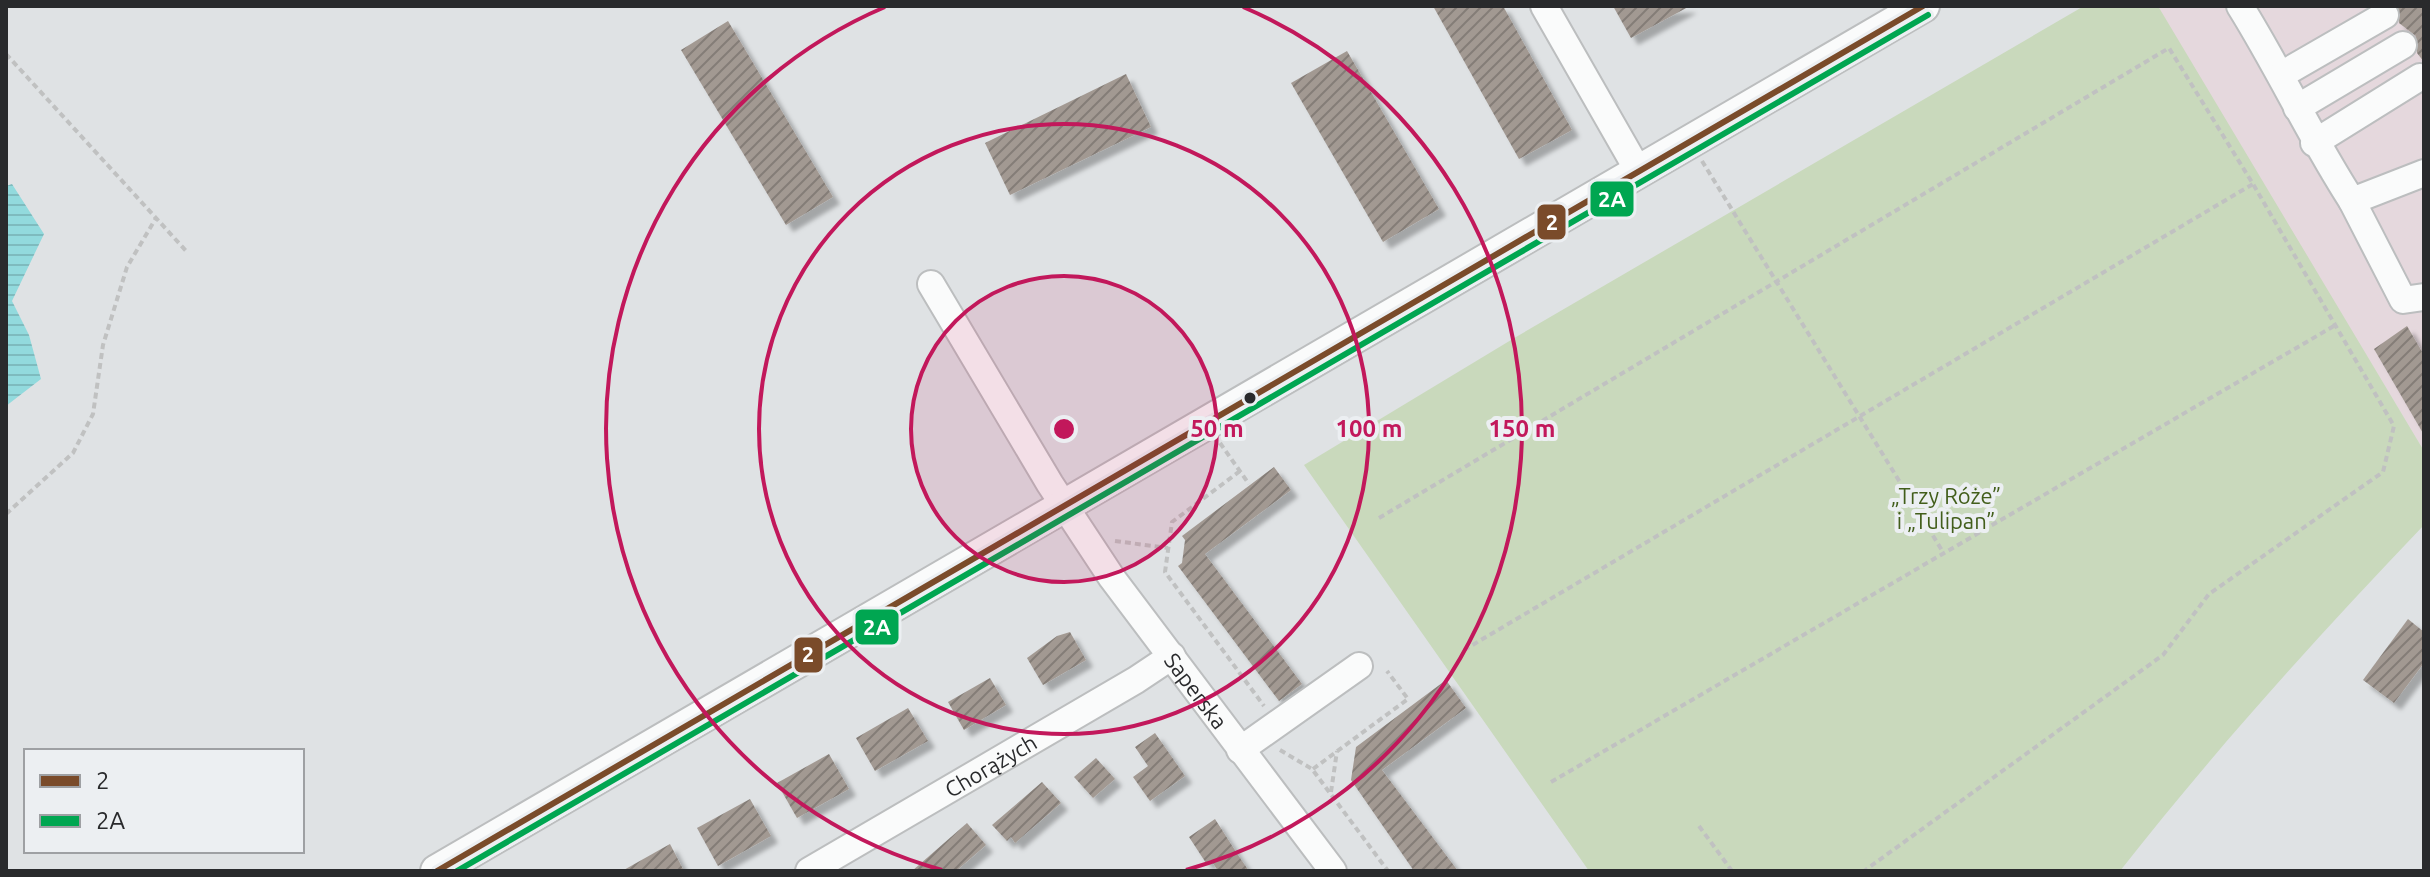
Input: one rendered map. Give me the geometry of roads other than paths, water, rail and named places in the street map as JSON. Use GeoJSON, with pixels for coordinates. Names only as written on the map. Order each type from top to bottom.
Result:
{"type":"FeatureCollection","features":[{"type":"Feature","properties":{"kind":"main road"},"geometry":{"type":"LineString","coordinates":[[437,871],[1923,6]]}},
{"type":"Feature","properties":{"kind":"street"},"geometry":{"type":"LineString","coordinates":[[1544,6],[1639,172]]}},
{"type":"Feature","properties":{"kind":"street"},"geometry":{"type":"LineString","coordinates":[[2240,6],[2281,75],[2314,143],[2352,201],[2403,300],[2424,297]]}},
{"type":"Feature","properties":{"kind":"street"},"geometry":{"type":"LineString","coordinates":[[2281,75],[2385,15]]}},
{"type":"Feature","properties":{"kind":"street"},"geometry":{"type":"LineString","coordinates":[[2297,108],[2403,45]]}},
{"type":"Feature","properties":{"kind":"street"},"geometry":{"type":"LineString","coordinates":[[2314,143],[2420,77]]}},
{"type":"Feature","properties":{"kind":"street"},"geometry":{"type":"LineString","coordinates":[[2352,201],[2420,183]]}},
{"type":"Feature","properties":{"kind":"street","name":"Saperska"},"geometry":{"type":"LineString","coordinates":[[931,284],[1064,506],[1240,750],[1333,871]]}},
{"type":"Feature","properties":{"kind":"street","name":"Chorążych"},"geometry":{"type":"LineString","coordinates":[[809,871],[1172,656]]}},
{"type":"Feature","properties":{"kind":"street"},"geometry":{"type":"LineString","coordinates":[[1240,750],[1359,666]]}},
{"type":"Feature","properties":{"kind":"water"},"geometry":{"type":"Polygon","coordinates":[[[12,184],[44,234],[12,301],[29,335],[41,379],[6,406],[6,186],[12,184]]]}},
{"type":"Feature","properties":{"kind":"park label","name":"„Trzy Róże” i „Tulipan”"},"geometry":{"type":"Point","coordinates":[1946,508]}}]}
